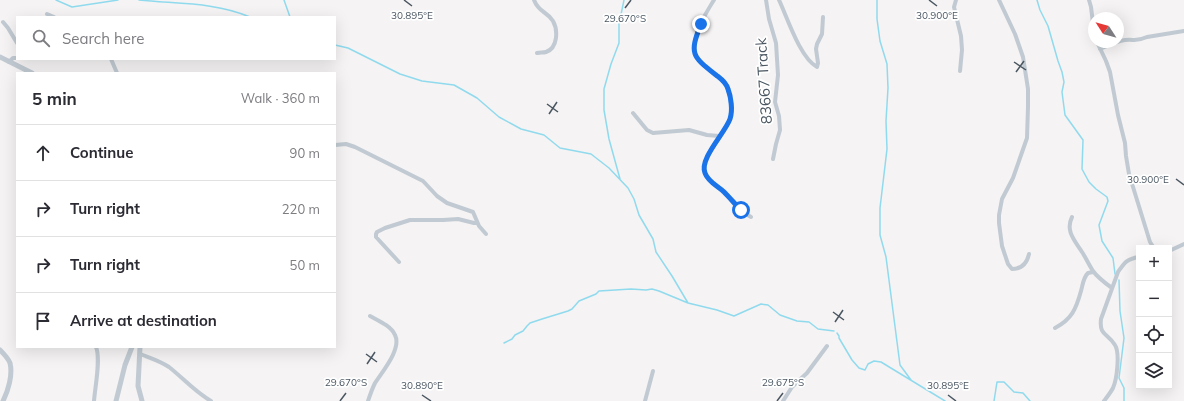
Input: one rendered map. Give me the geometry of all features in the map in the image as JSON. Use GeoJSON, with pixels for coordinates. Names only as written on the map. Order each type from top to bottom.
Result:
{"type":"FeatureCollection","features":[{"type":"Feature","properties":{"kind":"street"},"geometry":{"type":"LineString","coordinates":[[534,0],[538,8],[552,21],[556,34],[556,41],[551,49],[544,52],[537,52]]}},
{"type":"Feature","properties":{"kind":"street"},"geometry":{"type":"LineString","coordinates":[[714,0],[696,36],[694,49],[696,57],[724,81],[728,90],[731,106],[730,118],[704,166],[705,174],[711,182],[727,194],[741,210],[751,217]]}},
{"type":"Feature","properties":{"kind":"street","name":"83667 Track"},"geometry":{"type":"LineString","coordinates":[[766,0],[769,19],[776,43],[778,75],[776,102],[780,130],[773,159]]}},
{"type":"Feature","properties":{"kind":"street"},"geometry":{"type":"LineString","coordinates":[[779,0],[801,50],[817,67],[818,63],[816,49],[822,34],[823,17]]}},
{"type":"Feature","properties":{"kind":"street"},"geometry":{"type":"LineString","coordinates":[[956,0],[954,7],[961,36],[962,50],[960,71]]}},
{"type":"Feature","properties":{"kind":"street"},"geometry":{"type":"LineString","coordinates":[[999,0],[1015,34],[1023,57],[1028,89],[1026,138],[1013,178],[1000,204],[1000,238],[1008,264],[1011,268],[1019,268],[1026,263],[1029,254]]}},
{"type":"Feature","properties":{"kind":"street"},"geometry":{"type":"LineString","coordinates":[[1089,0],[1092,12]]}},
{"type":"Feature","properties":{"kind":"street"},"geometry":{"type":"LineString","coordinates":[[48,14],[52,16]]}},
{"type":"Feature","properties":{"kind":"street"},"geometry":{"type":"LineString","coordinates":[[3,22],[16,41]]}},
{"type":"Feature","properties":{"kind":"street"},"geometry":{"type":"LineString","coordinates":[[1152,245],[1129,174],[1125,143],[1112,81],[1106,61],[1100,49],[1125,40],[1142,40],[1147,37],[1184,31]]}},
{"type":"Feature","properties":{"kind":"street"},"geometry":{"type":"LineString","coordinates":[[0,57],[30,72]]}},
{"type":"Feature","properties":{"kind":"street"},"geometry":{"type":"LineString","coordinates":[[9,62],[13,58],[16,58]]}},
{"type":"Feature","properties":{"kind":"street"},"geometry":{"type":"LineString","coordinates":[[111,60],[117,72]]}},
{"type":"Feature","properties":{"kind":"street"},"geometry":{"type":"LineString","coordinates":[[633,113],[647,130],[653,134],[689,130],[707,135],[720,136]]}},
{"type":"Feature","properties":{"kind":"street"},"geometry":{"type":"LineString","coordinates":[[336,145],[346,144],[355,147],[423,181],[442,200],[472,212],[477,223],[486,234]]}},
{"type":"Feature","properties":{"kind":"street"},"geometry":{"type":"LineString","coordinates":[[1072,217],[1070,223],[1073,240],[1082,251],[1093,272],[1112,288]]}},
{"type":"Feature","properties":{"kind":"street"},"geometry":{"type":"LineString","coordinates":[[399,262],[376,237],[377,232],[410,220],[458,219],[477,223]]}},
{"type":"Feature","properties":{"kind":"street"},"geometry":{"type":"LineString","coordinates":[[1172,250],[1184,244]]}},
{"type":"Feature","properties":{"kind":"street"},"geometry":{"type":"LineString","coordinates":[[1104,401],[1114,382],[1118,356],[1115,345],[1101,330],[1101,319],[1118,272],[1126,261],[1136,258]]}},
{"type":"Feature","properties":{"kind":"street"},"geometry":{"type":"LineString","coordinates":[[1055,328],[1065,322],[1072,314],[1084,279],[1088,273],[1093,272]]}},
{"type":"Feature","properties":{"kind":"street"},"geometry":{"type":"LineString","coordinates":[[368,401],[374,385],[391,358],[396,344],[395,335],[393,332],[383,323],[370,316]]}},
{"type":"Feature","properties":{"kind":"street"},"geometry":{"type":"LineString","coordinates":[[783,401],[788,391],[807,373],[827,346]]}},
{"type":"Feature","properties":{"kind":"street"},"geometry":{"type":"LineString","coordinates":[[94,401],[98,365],[96,348]]}},
{"type":"Feature","properties":{"kind":"street"},"geometry":{"type":"LineString","coordinates":[[116,401],[125,365],[132,348]]}},
{"type":"Feature","properties":{"kind":"street"},"geometry":{"type":"LineString","coordinates":[[140,348],[138,386],[142,401]]}},
{"type":"Feature","properties":{"kind":"street"},"geometry":{"type":"LineString","coordinates":[[0,350],[8,360],[10,367],[10,377],[3,401]]}},
{"type":"Feature","properties":{"kind":"street"},"geometry":{"type":"LineString","coordinates":[[140,354],[152,358],[167,366],[211,401]]}},
{"type":"Feature","properties":{"kind":"street"},"geometry":{"type":"LineString","coordinates":[[645,401],[653,371]]}},
{"type":"Feature","properties":{"kind":"street"},"geometry":{"type":"LineString","coordinates":[[0,398],[6,394]]}},
{"type":"Feature","properties":{"kind":"waterway"},"geometry":{"type":"LineString","coordinates":[[56,0],[72,7],[118,0]]}},
{"type":"Feature","properties":{"kind":"waterway"},"geometry":{"type":"LineString","coordinates":[[139,0],[209,6],[237,12],[247,16]]}},
{"type":"Feature","properties":{"kind":"waterway"},"geometry":{"type":"LineString","coordinates":[[284,0],[290,16]]}},
{"type":"Feature","properties":{"kind":"waterway"},"geometry":{"type":"LineString","coordinates":[[620,179],[609,139],[604,110],[604,89],[619,43],[619,24],[624,0]]}},
{"type":"Feature","properties":{"kind":"waterway"},"geometry":{"type":"LineString","coordinates":[[877,0],[877,19],[880,41],[887,64],[888,88],[886,121],[887,149],[880,208],[880,235],[886,257],[900,365],[911,380]]}},
{"type":"Feature","properties":{"kind":"waterway"},"geometry":{"type":"LineString","coordinates":[[1037,0],[1048,26],[1062,72],[1064,82],[1062,92],[1065,115],[1083,140],[1082,169],[1089,182],[1107,197],[1108,201],[1099,225],[1102,241],[1113,258],[1115,274]]}},
{"type":"Feature","properties":{"kind":"waterway"},"geometry":{"type":"LineString","coordinates":[[336,45],[348,48],[400,74],[422,81],[454,85],[477,98],[499,117],[521,129],[544,135],[560,148],[591,154],[609,168],[628,188],[634,199],[639,215],[653,239],[656,252],[688,303]]}},
{"type":"Feature","properties":{"kind":"waterway"},"geometry":{"type":"LineString","coordinates":[[1119,280],[1120,311],[1124,338],[1119,378],[1124,388],[1124,401]]}},
{"type":"Feature","properties":{"kind":"waterway"},"geometry":{"type":"LineString","coordinates":[[504,343],[523,331],[530,323],[568,311],[572,309],[579,301],[596,294],[599,291],[631,289],[652,289],[688,303],[734,316],[761,304],[768,305],[780,315],[797,321],[809,322],[818,329],[834,331]]}},
{"type":"Feature","properties":{"kind":"waterway"},"geometry":{"type":"LineString","coordinates":[[837,333],[852,360],[859,368],[865,370],[868,364],[874,361],[881,362],[945,401]]}},
{"type":"Feature","properties":{"kind":"waterway"},"geometry":{"type":"LineString","coordinates":[[994,401],[997,382],[1004,382],[1014,392],[1023,393],[1030,401]]}},
{"type":"Feature","properties":{"kind":"route"},"geometry":{"type":"LineString","coordinates":[[701,24],[696,36],[694,52],[696,57],[704,66],[724,81],[728,90],[731,106],[731,114],[728,123],[709,153],[704,166],[704,171],[711,182],[723,190],[741,210]]}}]}
